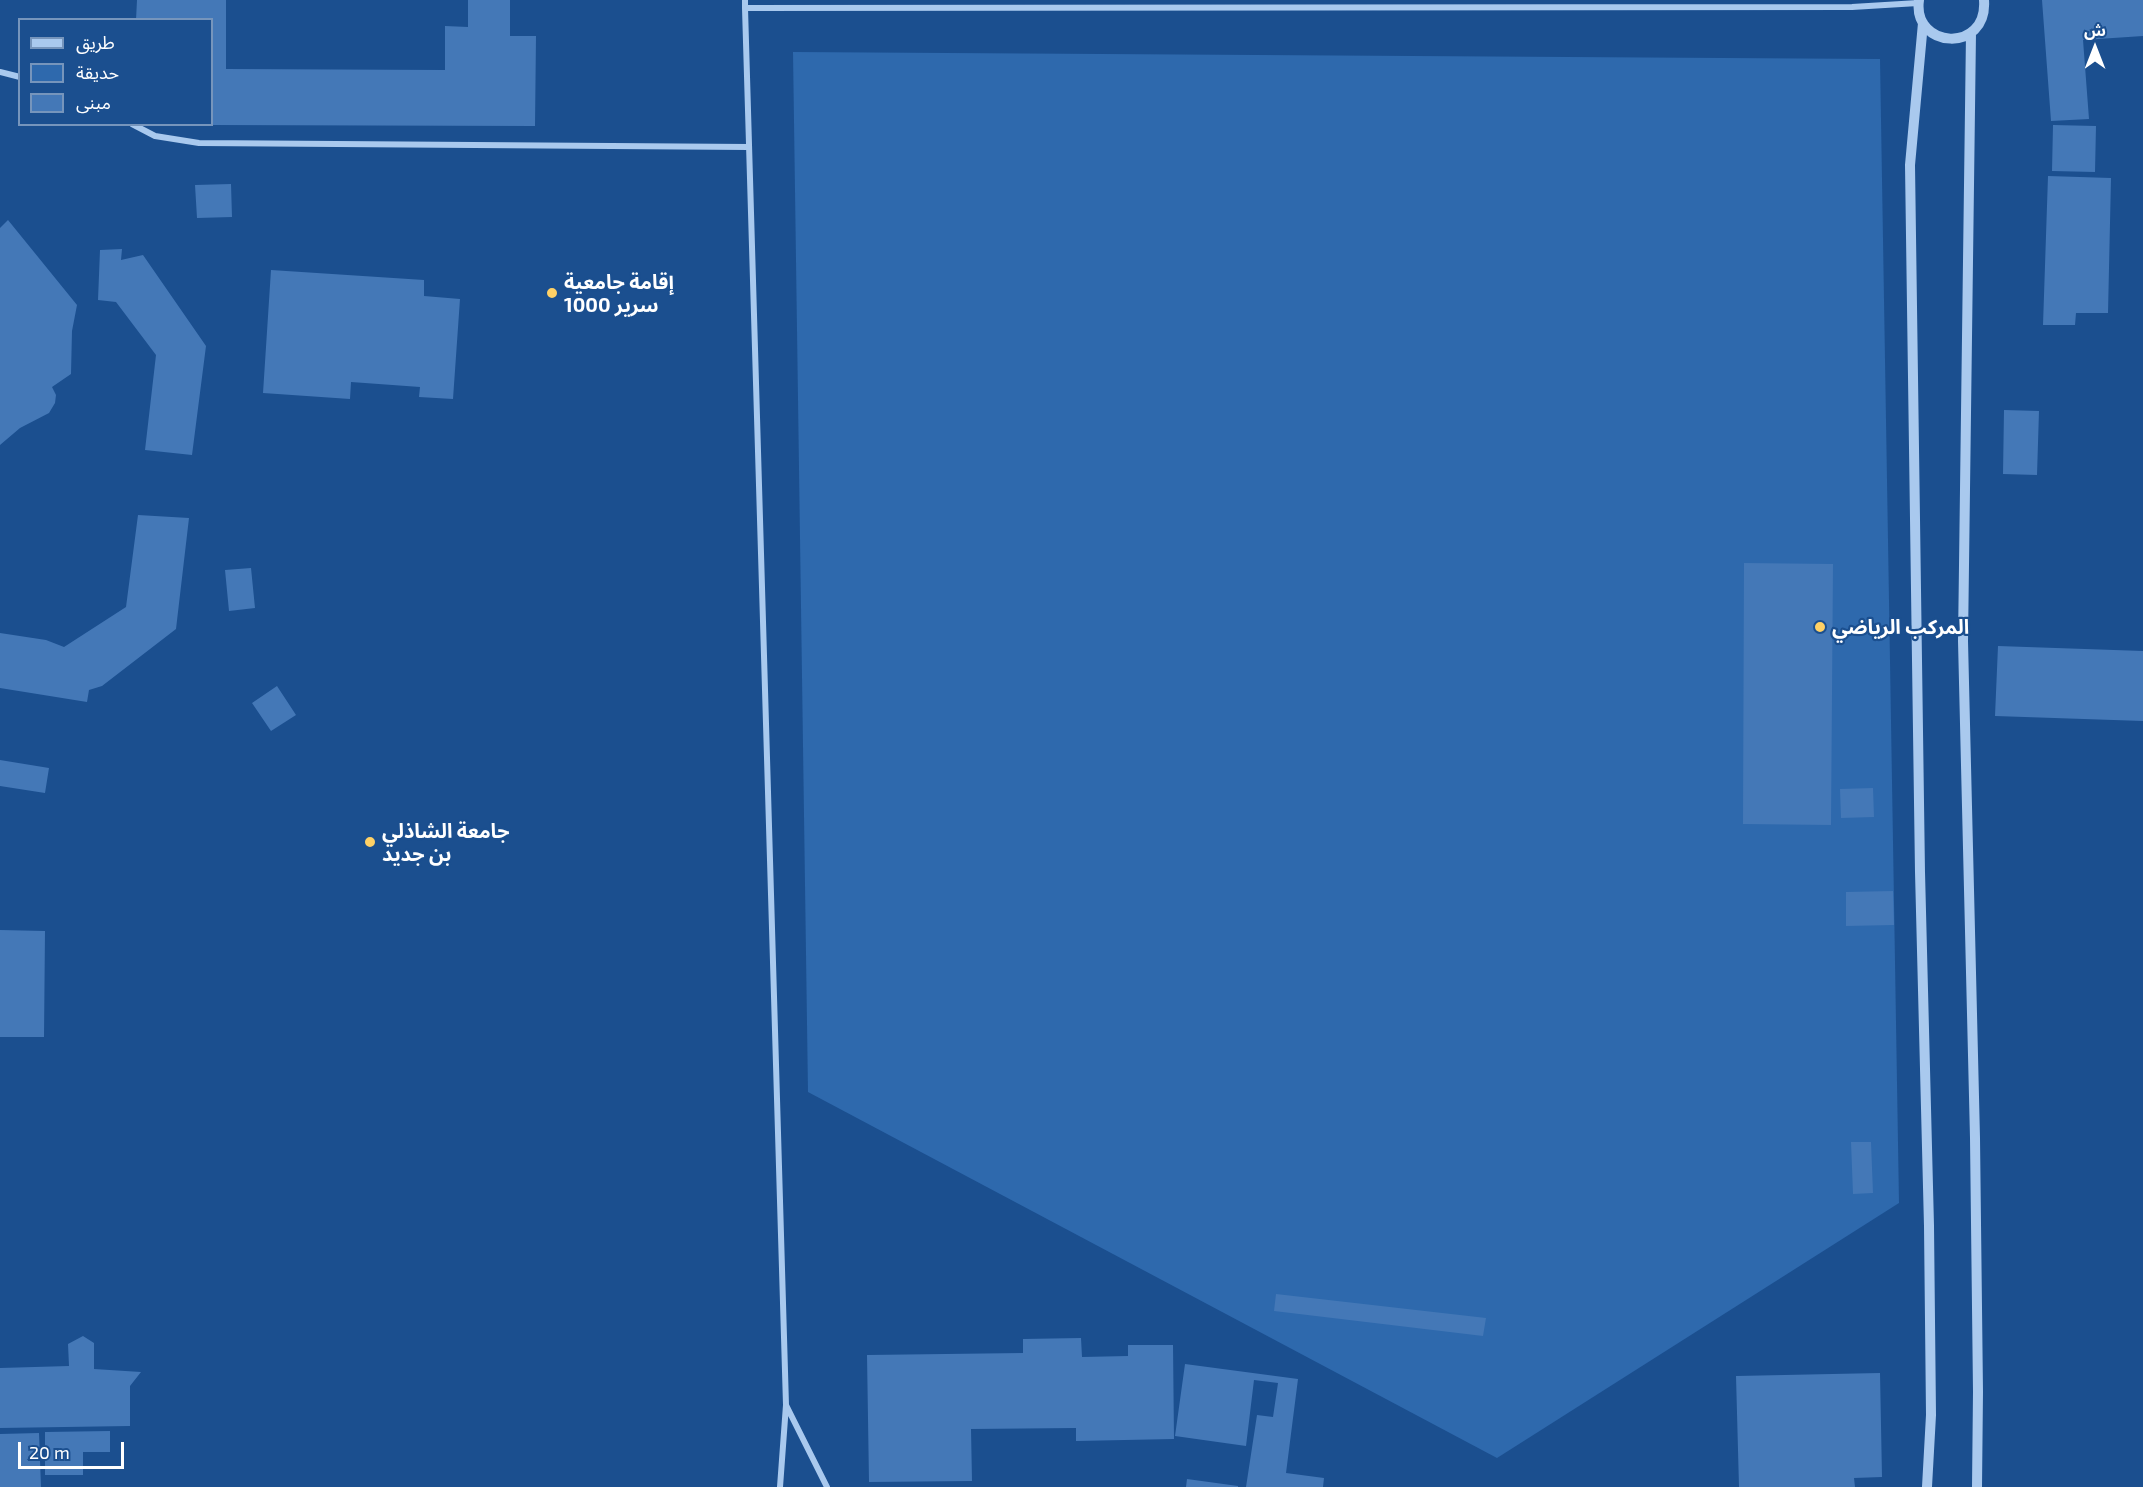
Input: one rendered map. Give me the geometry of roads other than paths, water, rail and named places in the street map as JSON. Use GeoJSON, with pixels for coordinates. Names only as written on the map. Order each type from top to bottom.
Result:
{"type":"FeatureCollection","features":[{"type":"Feature","properties":{"kind":"street"},"geometry":{"type":"LineString","coordinates":[[745,0],[786,1405],[780,1487]]}},
{"type":"Feature","properties":{"kind":"street"},"geometry":{"type":"LineString","coordinates":[[1923,23],[1930,32],[1940,38],[1961,38],[1971,33],[1979,25],[1984,15],[1984,0]]}},
{"type":"Feature","properties":{"kind":"street"},"geometry":{"type":"LineString","coordinates":[[745,8],[1852,8],[1919,1],[1923,23],[1910,165],[1920,849],[1929,1226],[1931,1415],[1927,1487]]}},
{"type":"Feature","properties":{"kind":"street"},"geometry":{"type":"LineString","coordinates":[[1971,33],[1963,641],[1975,1138],[1977,1487]]}},
{"type":"Feature","properties":{"kind":"street"},"geometry":{"type":"LineString","coordinates":[[0,72],[18,76]]}},
{"type":"Feature","properties":{"kind":"street"},"geometry":{"type":"LineString","coordinates":[[136,126],[155,136],[199,143],[749,147]]}},
{"type":"Feature","properties":{"kind":"street"},"geometry":{"type":"LineString","coordinates":[[786,1405],[827,1487]]}},
{"type":"Feature","properties":{"kind":"place","name":"إقامة جامعية 1000 سرير"},"geometry":{"type":"Point","coordinates":[552,293]}},
{"type":"Feature","properties":{"kind":"place","name":"المركب الرياضي"},"geometry":{"type":"Point","coordinates":[1820,627]}},
{"type":"Feature","properties":{"kind":"place","name":"جامعة الشاذلي بن جديد"},"geometry":{"type":"Point","coordinates":[370,842]}}]}
